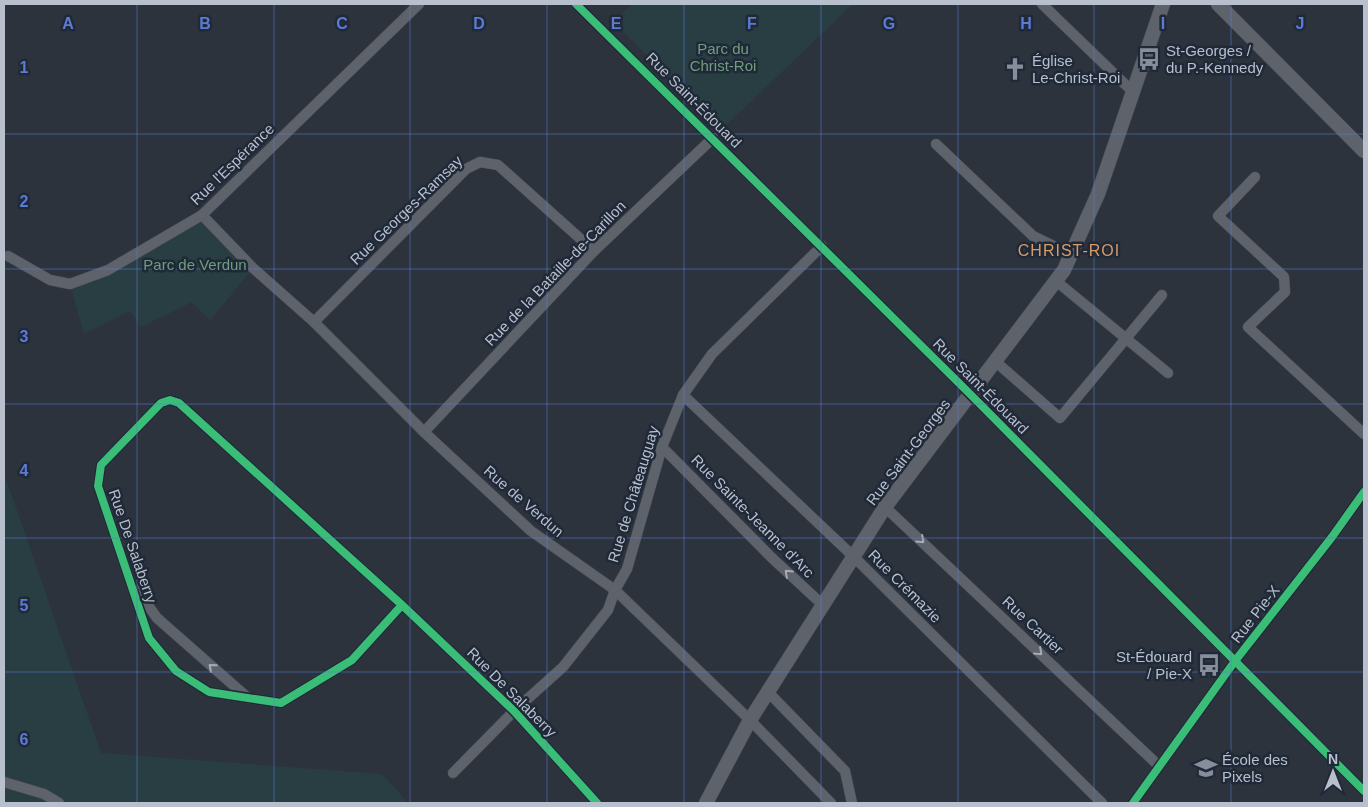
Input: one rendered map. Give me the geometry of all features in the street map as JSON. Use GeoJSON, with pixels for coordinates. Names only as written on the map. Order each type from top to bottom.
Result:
{"type":"FeatureCollection","features":[{"type":"Feature","properties":{"kind":"street","name":"Rue l'Espérance"},"geometry":{"type":"LineString","coordinates":[[8,256],[50,280],[70,284],[108,270],[202,215],[419,4]]}},
{"type":"Feature","properties":{"kind":"street","name":"Rue Saint-Édouard"},"geometry":{"type":"LineString","coordinates":[[576,4],[971,394],[1364,791]]}},
{"type":"Feature","properties":{"kind":"street"},"geometry":{"type":"LineString","coordinates":[[1042,4],[1132,91]]}},
{"type":"Feature","properties":{"kind":"street","name":"Rue Saint-Georges"},"geometry":{"type":"LineString","coordinates":[[706,803],[750,720],[885,507],[996,362],[1056,281],[1072,255],[1098,194],[1163,4]]}},
{"type":"Feature","properties":{"kind":"street"},"geometry":{"type":"LineString","coordinates":[[1218,4],[1364,151]]}},
{"type":"Feature","properties":{"kind":"street","name":"Rue de la Bataille-de-Carillon"},"geometry":{"type":"LineString","coordinates":[[424,432],[594,250],[713,138]]}},
{"type":"Feature","properties":{"kind":"street"},"geometry":{"type":"LineString","coordinates":[[936,144],[1033,236],[1072,255]]}},
{"type":"Feature","properties":{"kind":"street","name":"Rue Georges-Ramsay"},"geometry":{"type":"LineString","coordinates":[[314,322],[466,169],[480,162],[498,166],[594,250]]}},
{"type":"Feature","properties":{"kind":"street"},"geometry":{"type":"LineString","coordinates":[[1255,177],[1218,216],[1284,277],[1285,292],[1248,327],[1364,434]]}},
{"type":"Feature","properties":{"kind":"street","name":"Rue de Verdun"},"geometry":{"type":"LineString","coordinates":[[202,215],[253,268],[314,322],[424,432],[531,531],[615,590],[750,720],[831,803]]}},
{"type":"Feature","properties":{"kind":"street","name":"Rue de Châteauguay"},"geometry":{"type":"LineString","coordinates":[[453,773],[514,711],[563,667],[608,610],[615,590],[627,568],[662,447],[683,394],[712,354],[822,246]]}},
{"type":"Feature","properties":{"kind":"street"},"geometry":{"type":"LineString","coordinates":[[1056,281],[1168,373]]}},
{"type":"Feature","properties":{"kind":"street"},"geometry":{"type":"LineString","coordinates":[[996,362],[1060,418],[1162,294]]}},
{"type":"Feature","properties":{"kind":"street","name":"Rue Crémazie"},"geometry":{"type":"LineString","coordinates":[[683,394],[854,557],[1102,803]]}},
{"type":"Feature","properties":{"kind":"street","name":"Rue De Salaberry"},"geometry":{"type":"LineString","coordinates":[[402,605],[352,660],[281,703],[209,692],[176,671],[149,638],[98,486],[101,465],[161,403],[170,400],[179,403],[402,605],[514,711],[597,803]]}},
{"type":"Feature","properties":{"kind":"street","name":"Rue Sainte-Jeanne d'Arc"},"geometry":{"type":"LineString","coordinates":[[662,447],[772,558],[824,606]]}},
{"type":"Feature","properties":{"kind":"street","name":"Rue Pie-X"},"geometry":{"type":"LineString","coordinates":[[1133,803],[1235,661],[1332,537],[1364,492]]}},
{"type":"Feature","properties":{"kind":"street","name":"Rue Cartier"},"geometry":{"type":"LineString","coordinates":[[885,507],[1159,766]]}},
{"type":"Feature","properties":{"kind":"street","name":"Rue De Salaberry"},"geometry":{"type":"LineString","coordinates":[[130,582],[156,618],[249,699]]}},
{"type":"Feature","properties":{"kind":"street"},"geometry":{"type":"LineString","coordinates":[[768,692],[845,771],[852,803]]}},
{"type":"Feature","properties":{"kind":"street"},"geometry":{"type":"LineString","coordinates":[[4,782],[44,794],[60,803]]}},
{"type":"Feature","properties":{"kind":"green space","name":"Parc du Christ-Roi"},"geometry":{"type":"Polygon","coordinates":[[[632,4],[853,4],[722,129],[613,22],[632,4]]]}},
{"type":"Feature","properties":{"kind":"green space","name":"Parc de Verdun"},"geometry":{"type":"Polygon","coordinates":[[[202,215],[253,268],[210,320],[192,302],[141,327],[130,311],[84,334],[70,284],[108,270],[202,215]]]}},
{"type":"Feature","properties":{"kind":"green space"},"geometry":{"type":"Polygon","coordinates":[[[4,473],[101,753],[382,774],[408,803],[4,803],[4,473]]]}},
{"type":"Feature","properties":{"kind":"cycle path"},"geometry":{"type":"LineString","coordinates":[[576,4],[971,395],[1364,791]]}},
{"type":"Feature","properties":{"kind":"cycle path"},"geometry":{"type":"LineString","coordinates":[[402,605],[352,660],[281,703],[209,692],[176,671],[149,638],[98,486],[101,465],[161,403],[170,400],[179,403],[402,605],[514,711],[597,803]]}},
{"type":"Feature","properties":{"kind":"cycle path"},"geometry":{"type":"LineString","coordinates":[[1133,803],[1235,661],[1332,537],[1364,492]]}},
{"type":"Feature","properties":{"kind":"place","name":"St-Georges / du P.-Kennedy"},"geometry":{"type":"Point","coordinates":[1149,59]}},
{"type":"Feature","properties":{"kind":"place","name":"Église Le-Christ-Roi"},"geometry":{"type":"Point","coordinates":[1015,69]}},
{"type":"Feature","properties":{"kind":"place","name":"St-Édouard / Pie-X"},"geometry":{"type":"Point","coordinates":[1209,665]}},
{"type":"Feature","properties":{"kind":"place","name":"École des Pixels"},"geometry":{"type":"Point","coordinates":[1206,768]}},
{"type":"Feature","properties":{"kind":"district","name":"CHRIST-ROI"},"geometry":{"type":"Point","coordinates":[1069,250]}}]}
